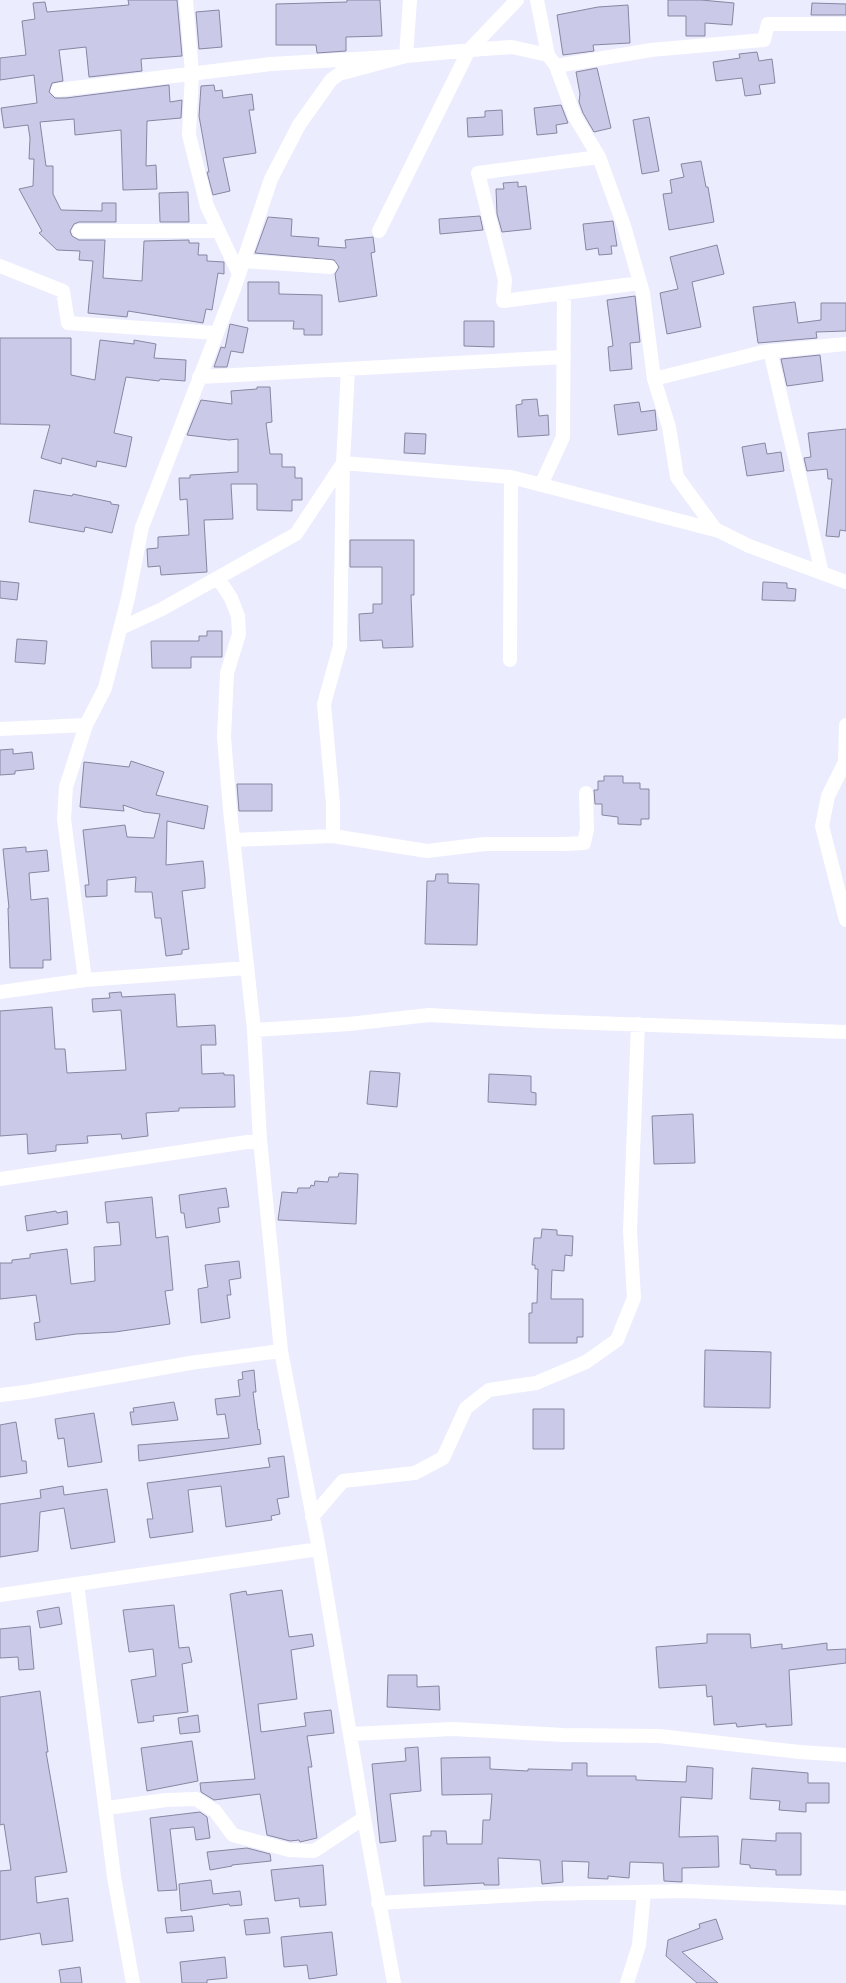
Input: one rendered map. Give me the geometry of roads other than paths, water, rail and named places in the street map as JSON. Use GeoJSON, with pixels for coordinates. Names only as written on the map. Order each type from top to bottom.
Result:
{"type":"FeatureCollection","features":[{"type":"Feature","properties":{"kind":"street"},"geometry":{"type":"LineString","coordinates":[[186,0],[192,73],[189,135],[207,206],[218,231],[241,267]]}},
{"type":"Feature","properties":{"kind":"street"},"geometry":{"type":"LineString","coordinates":[[406,56],[410,0]]}},
{"type":"Feature","properties":{"kind":"street"},"geometry":{"type":"LineString","coordinates":[[379,231],[469,50],[516,0]]}},
{"type":"Feature","properties":{"kind":"street"},"geometry":{"type":"LineString","coordinates":[[537,0],[552,60],[575,117],[599,156],[624,226],[643,293],[654,379],[668,427],[677,477],[715,530],[749,546],[846,582]]}},
{"type":"Feature","properties":{"kind":"street"},"geometry":{"type":"LineString","coordinates":[[58,90],[271,64],[406,56],[469,50],[512,48],[552,60],[764,40],[768,24],[846,24]]}},
{"type":"Feature","properties":{"kind":"street"},"geometry":{"type":"LineString","coordinates":[[85,980],[64,819],[66,786],[86,725],[105,688],[121,628],[142,528],[241,267],[271,179],[299,125],[331,80],[339,74],[406,56]]}},
{"type":"Feature","properties":{"kind":"street"},"geometry":{"type":"LineString","coordinates":[[599,156],[478,173],[505,280],[503,301],[640,282]]}},
{"type":"Feature","properties":{"kind":"street"},"geometry":{"type":"LineString","coordinates":[[79,231],[218,231]]}},
{"type":"Feature","properties":{"kind":"street"},"geometry":{"type":"LineString","coordinates":[[0,266],[63,292],[68,323],[216,333]]}},
{"type":"Feature","properties":{"kind":"street"},"geometry":{"type":"LineString","coordinates":[[241,267],[330,267]]}},
{"type":"Feature","properties":{"kind":"street"},"geometry":{"type":"LineString","coordinates":[[542,485],[563,437],[564,293]]}},
{"type":"Feature","properties":{"kind":"street"},"geometry":{"type":"LineString","coordinates":[[654,379],[770,351],[846,344]]}},
{"type":"Feature","properties":{"kind":"street"},"geometry":{"type":"LineString","coordinates":[[770,351],[822,573]]}},
{"type":"Feature","properties":{"kind":"street"},"geometry":{"type":"LineString","coordinates":[[200,377],[564,357]]}},
{"type":"Feature","properties":{"kind":"street"},"geometry":{"type":"LineString","coordinates":[[334,836],[324,704],[340,646],[343,463],[348,369]]}},
{"type":"Feature","properties":{"kind":"street"},"geometry":{"type":"LineString","coordinates":[[343,463],[511,477],[720,532]]}},
{"type":"Feature","properties":{"kind":"street"},"geometry":{"type":"LineString","coordinates":[[121,628],[162,609],[296,534],[343,463]]}},
{"type":"Feature","properties":{"kind":"street"},"geometry":{"type":"LineString","coordinates":[[510,660],[511,477]]}},
{"type":"Feature","properties":{"kind":"street"},"geometry":{"type":"LineString","coordinates":[[218,578],[238,616],[240,634],[228,674],[224,737],[233,840],[254,1030],[260,1140],[281,1351],[319,1549],[378,1903],[394,1983]]}},
{"type":"Feature","properties":{"kind":"street"},"geometry":{"type":"LineString","coordinates":[[0,729],[86,725]]}},
{"type":"Feature","properties":{"kind":"street"},"geometry":{"type":"LineString","coordinates":[[846,725],[845,762],[828,796],[822,826],[846,920]]}},
{"type":"Feature","properties":{"kind":"street"},"geometry":{"type":"LineString","coordinates":[[233,840],[334,836],[428,851],[485,844],[584,843],[587,829],[586,792]]}},
{"type":"Feature","properties":{"kind":"street"},"geometry":{"type":"LineString","coordinates":[[0,992],[85,980],[247,968]]}},
{"type":"Feature","properties":{"kind":"street"},"geometry":{"type":"LineString","coordinates":[[254,1030],[349,1024],[429,1014],[846,1032]]}},
{"type":"Feature","properties":{"kind":"street"},"geometry":{"type":"LineString","coordinates":[[312,1517],[343,1481],[415,1473],[443,1458],[466,1408],[489,1390],[536,1383],[586,1362],[617,1340],[634,1298],[630,1231],[638,1024]]}},
{"type":"Feature","properties":{"kind":"street"},"geometry":{"type":"LineString","coordinates":[[0,1179],[260,1140]]}},
{"type":"Feature","properties":{"kind":"street"},"geometry":{"type":"LineString","coordinates":[[0,1395],[190,1362],[281,1351]]}},
{"type":"Feature","properties":{"kind":"street"},"geometry":{"type":"LineString","coordinates":[[0,1595],[319,1549]]}},
{"type":"Feature","properties":{"kind":"street"},"geometry":{"type":"LineString","coordinates":[[77,1584],[107,1808],[114,1877],[133,1983]]}},
{"type":"Feature","properties":{"kind":"street"},"geometry":{"type":"LineString","coordinates":[[350,1734],[452,1729],[502,1730],[564,1735],[659,1736],[800,1752],[846,1755]]}},
{"type":"Feature","properties":{"kind":"street"},"geometry":{"type":"LineString","coordinates":[[107,1808],[166,1800],[196,1799],[215,1811],[233,1835],[289,1850],[314,1851],[364,1818]]}},
{"type":"Feature","properties":{"kind":"street"},"geometry":{"type":"LineString","coordinates":[[378,1903],[486,1896],[687,1891],[846,1898]]}},
{"type":"Feature","properties":{"kind":"street"},"geometry":{"type":"LineString","coordinates":[[627,1983],[639,1945],[644,1892]]}}]}
